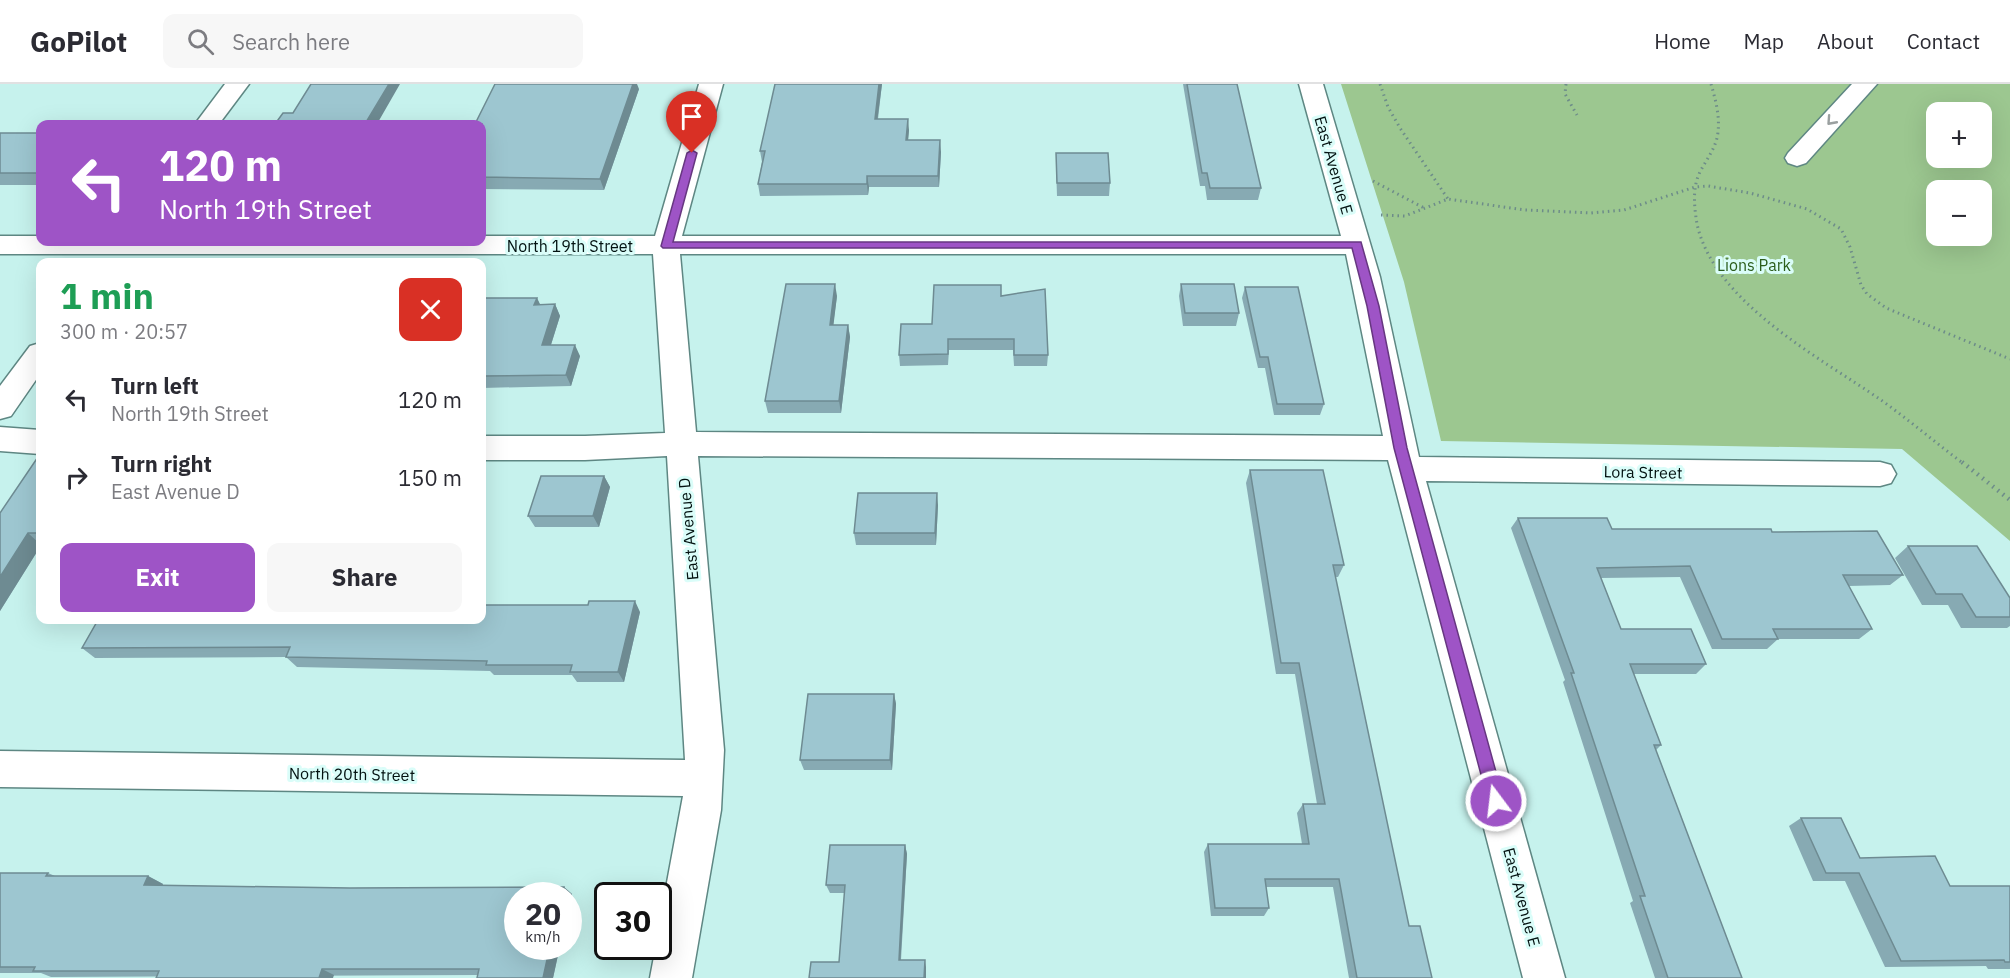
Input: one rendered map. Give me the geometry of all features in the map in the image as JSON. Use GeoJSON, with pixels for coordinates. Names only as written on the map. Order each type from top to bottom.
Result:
{"type":"FeatureCollection","features":[{"type":"Feature","properties":{"kind":"street"},"geometry":{"type":"LineString","coordinates":[[210,120],[237,84]]}},
{"type":"Feature","properties":{"kind":"street","name":"East Avenue D"},"geometry":{"type":"LineString","coordinates":[[671,978],[701,810],[704,778],[704,721],[666,246],[711,84]]}},
{"type":"Feature","properties":{"kind":"street","name":"East Avenue E"},"geometry":{"type":"LineString","coordinates":[[1311,84],[1359,208],[1357,244],[1373,306],[1404,458],[1544,978]]}},
{"type":"Feature","properties":{"kind":"street"},"geometry":{"type":"LineString","coordinates":[[1797,159],[1865,84]]}},
{"type":"Feature","properties":{"kind":"street","name":"North 19th Street"},"geometry":{"type":"LineString","coordinates":[[0,245],[116,250],[1357,244]]}},
{"type":"Feature","properties":{"kind":"street"},"geometry":{"type":"LineString","coordinates":[[0,408],[36,358]]}},
{"type":"Feature","properties":{"kind":"street"},"geometry":{"type":"LineString","coordinates":[[0,439],[36,442]]}},
{"type":"Feature","properties":{"kind":"street","name":"Lora Street"},"geometry":{"type":"LineString","coordinates":[[486,448],[585,448],[682,444],[1404,458],[1880,474]]}},
{"type":"Feature","properties":{"kind":"street","name":"North 20th Street"},"geometry":{"type":"LineString","coordinates":[[0,769],[704,778]]}},
{"type":"Feature","properties":{"kind":"path"},"geometry":{"type":"LineString","coordinates":[[1380,84],[1393,118],[1430,172],[1439,190],[1448,199]]}},
{"type":"Feature","properties":{"kind":"path"},"geometry":{"type":"LineString","coordinates":[[1566,84],[1565,94],[1577,115]]}},
{"type":"Feature","properties":{"kind":"path"},"geometry":{"type":"LineString","coordinates":[[1711,84],[1718,111],[1719,131],[1716,143],[1695,186],[1696,214],[1706,251],[1716,269],[1742,300],[1787,336],[1884,402],[2010,500]]}},
{"type":"Feature","properties":{"kind":"path"},"geometry":{"type":"LineString","coordinates":[[1359,208],[1378,198],[1372,181],[1426,209]]}},
{"type":"Feature","properties":{"kind":"path"},"geometry":{"type":"LineString","coordinates":[[1359,208],[1405,216],[1448,199],[1525,210],[1609,212],[1630,208],[1695,186],[1750,193],[1793,204],[1821,216],[1841,229],[1861,285],[1876,302],[1899,315],[1960,336],[2010,359]]}},
{"type":"Feature","properties":{"kind":"green space","name":"Lions Park"},"geometry":{"type":"Polygon","coordinates":[[[1341,84],[2010,84],[2010,541],[1902,449],[1441,441],[1404,282],[1341,84]]]}},
{"type":"Feature","properties":{"kind":"building"},"geometry":{"type":"Polygon","coordinates":[[[311,84],[389,84],[367,120],[278,120],[283,113],[293,113],[311,84]]]}},
{"type":"Feature","properties":{"kind":"building"},"geometry":{"type":"Polygon","coordinates":[[[495,84],[633,84],[600,179],[486,177],[486,120],[477,120],[495,84]]]}},
{"type":"Feature","properties":{"kind":"building"},"geometry":{"type":"Polygon","coordinates":[[[775,84],[879,84],[875,119],[908,119],[906,140],[940,140],[938,176],[867,176],[867,184],[758,184],[765,151],[760,151],[775,84]]]}},
{"type":"Feature","properties":{"kind":"building"},"geometry":{"type":"Polygon","coordinates":[[[1187,84],[1237,84],[1261,188],[1210,188],[1207,173],[1202,173],[1187,84]]]}},
{"type":"Feature","properties":{"kind":"building"},"geometry":{"type":"Polygon","coordinates":[[[0,133],[36,133],[36,173],[0,173],[0,133]]]}},
{"type":"Feature","properties":{"kind":"building"},"geometry":{"type":"Polygon","coordinates":[[[1056,153],[1108,153],[1110,183],[1057,183],[1056,153]]]}},
{"type":"Feature","properties":{"kind":"building"},"geometry":{"type":"Polygon","coordinates":[[[786,284],[835,284],[830,325],[848,325],[839,401],[765,401],[786,284]]]}},
{"type":"Feature","properties":{"kind":"building"},"geometry":{"type":"Polygon","coordinates":[[[1181,284],[1234,284],[1239,313],[1185,313],[1181,284]]]}},
{"type":"Feature","properties":{"kind":"building"},"geometry":{"type":"Polygon","coordinates":[[[934,285],[1001,285],[1001,296],[1045,289],[1048,355],[1014,355],[1014,339],[948,339],[948,354],[899,355],[901,324],[932,324],[934,285]]]}},
{"type":"Feature","properties":{"kind":"building"},"geometry":{"type":"Polygon","coordinates":[[[1245,287],[1298,287],[1324,404],[1277,404],[1268,357],[1260,357],[1245,287]]]}},
{"type":"Feature","properties":{"kind":"building"},"geometry":{"type":"Polygon","coordinates":[[[486,298],[537,298],[534,305],[555,304],[542,345],[575,345],[566,375],[486,376],[486,298]]]}},
{"type":"Feature","properties":{"kind":"building"},"geometry":{"type":"Polygon","coordinates":[[[36,460],[36,533],[28,533],[0,577],[0,513],[36,460]]]}},
{"type":"Feature","properties":{"kind":"building"},"geometry":{"type":"Polygon","coordinates":[[[1250,470],[1323,470],[1344,565],[1333,565],[1409,926],[1420,926],[1432,978],[1357,978],[1339,879],[1265,879],[1269,908],[1215,908],[1208,844],[1309,844],[1303,804],[1325,804],[1299,663],[1281,663],[1250,470]]]}},
{"type":"Feature","properties":{"kind":"building"},"geometry":{"type":"Polygon","coordinates":[[[541,476],[604,476],[593,516],[528,516],[541,476]]]}},
{"type":"Feature","properties":{"kind":"building"},"geometry":{"type":"Polygon","coordinates":[[[858,493],[937,493],[935,533],[854,533],[858,493]]]}},
{"type":"Feature","properties":{"kind":"building"},"geometry":{"type":"Polygon","coordinates":[[[1518,518],[1607,518],[1612,529],[1877,531],[1903,575],[1843,575],[1872,629],[1773,629],[1778,639],[1722,639],[1690,566],[1597,568],[1621,629],[1691,629],[1706,664],[1630,664],[1661,745],[1654,745],[1742,978],[1668,978],[1640,896],[1645,896],[1571,673],[1574,673],[1518,518]]]}},
{"type":"Feature","properties":{"kind":"building"},"geometry":{"type":"Polygon","coordinates":[[[1908,546],[1977,546],[2010,598],[2010,617],[1976,617],[1962,594],[1936,594],[1908,546]]]}},
{"type":"Feature","properties":{"kind":"building"},"geometry":{"type":"Polygon","coordinates":[[[589,601],[635,601],[618,672],[570,672],[572,665],[486,665],[487,661],[286,657],[290,647],[82,648],[96,624],[486,624],[486,605],[588,605],[589,601]]]}},
{"type":"Feature","properties":{"kind":"building"},"geometry":{"type":"Polygon","coordinates":[[[808,694],[894,694],[890,760],[800,760],[808,694]]]}},
{"type":"Feature","properties":{"kind":"building"},"geometry":{"type":"Polygon","coordinates":[[[1801,818],[1841,818],[1860,858],[1935,856],[1950,886],[2010,886],[2010,962],[2004,960],[1901,961],[1859,873],[1826,873],[1801,818]]]}},
{"type":"Feature","properties":{"kind":"building"},"geometry":{"type":"Polygon","coordinates":[[[830,845],[905,845],[899,960],[925,960],[924,978],[809,978],[811,962],[839,962],[845,885],[826,885],[830,845]]]}},
{"type":"Feature","properties":{"kind":"building"},"geometry":{"type":"Polygon","coordinates":[[[0,873],[48,873],[46,876],[148,876],[144,885],[504,887],[504,960],[547,960],[543,978],[477,978],[479,969],[322,969],[319,978],[156,978],[159,971],[33,971],[35,967],[0,967],[0,873]]]}},
{"type":"Feature","properties":{"kind":"route"},"geometry":{"type":"LineString","coordinates":[[692,153],[666,246],[1357,244],[1373,306],[1401,448],[1496,801]]}}]}
